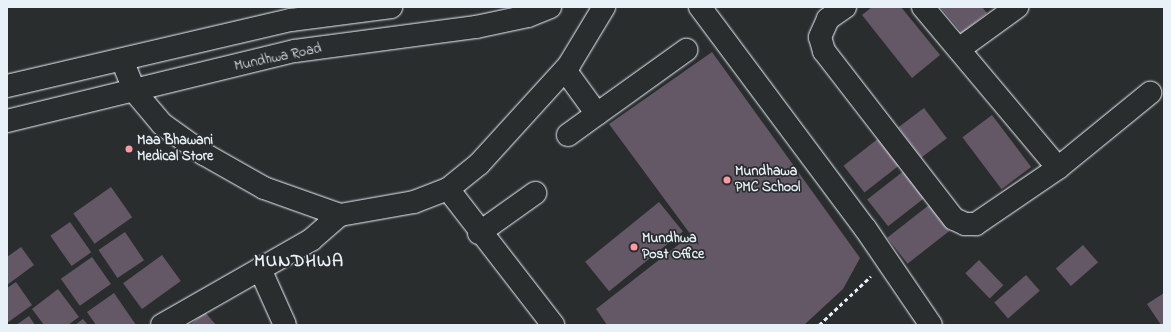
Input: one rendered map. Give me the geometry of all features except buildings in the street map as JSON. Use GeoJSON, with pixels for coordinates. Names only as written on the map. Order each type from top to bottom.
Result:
{"type":"FeatureCollection","features":[{"type":"Feature","properties":{"kind":"street"},"geometry":{"type":"LineString","coordinates":[[7,86],[291,20],[391,7]]}},
{"type":"Feature","properties":{"kind":"street","name":"Mundhwa Road"},"geometry":{"type":"LineString","coordinates":[[7,121],[135,92],[296,51],[550,7]]}},
{"type":"Feature","properties":{"kind":"street"},"geometry":{"type":"LineString","coordinates":[[122,60],[135,92],[162,124],[204,154],[264,188],[340,215],[414,202],[448,189],[480,164],[565,70],[604,7]]}},
{"type":"Feature","properties":{"kind":"street"},"geometry":{"type":"LineString","coordinates":[[700,7],[887,261],[931,325]]}},
{"type":"Feature","properties":{"kind":"street"},"geometry":{"type":"LineString","coordinates":[[845,7],[828,19],[820,37],[824,51],[954,219],[976,224],[1058,168],[1150,93]]}},
{"type":"Feature","properties":{"kind":"street"},"geometry":{"type":"LineString","coordinates":[[923,7],[1058,168]]}},
{"type":"Feature","properties":{"kind":"street"},"geometry":{"type":"LineString","coordinates":[[959,49],[1017,7]]}},
{"type":"Feature","properties":{"kind":"street"},"geometry":{"type":"LineString","coordinates":[[568,135],[686,50]]}},
{"type":"Feature","properties":{"kind":"street"},"geometry":{"type":"LineString","coordinates":[[565,70],[597,114]]}},
{"type":"Feature","properties":{"kind":"street"},"geometry":{"type":"LineString","coordinates":[[448,189],[479,233],[553,325]]}},
{"type":"Feature","properties":{"kind":"street"},"geometry":{"type":"LineString","coordinates":[[479,233],[535,193]]}},
{"type":"Feature","properties":{"kind":"street"},"geometry":{"type":"LineString","coordinates":[[162,325],[311,240],[340,215]]}},
{"type":"Feature","properties":{"kind":"street"},"geometry":{"type":"LineString","coordinates":[[260,270],[285,325]]}},
{"type":"Feature","properties":{"kind":"path"},"geometry":{"type":"LineString","coordinates":[[819,325],[887,261]]}},
{"type":"Feature","properties":{"kind":"place","name":"Maa Bhawani Medical Store"},"geometry":{"type":"Point","coordinates":[129,149]}},
{"type":"Feature","properties":{"kind":"place","name":"Mundhawa PMC School"},"geometry":{"type":"Point","coordinates":[727,180]}},
{"type":"Feature","properties":{"kind":"place","name":"Mundhwa Post Office"},"geometry":{"type":"Point","coordinates":[634,247]}},
{"type":"Feature","properties":{"kind":"district","name":"MUNDHWA"},"geometry":{"type":"Point","coordinates":[299,262]}}]}
